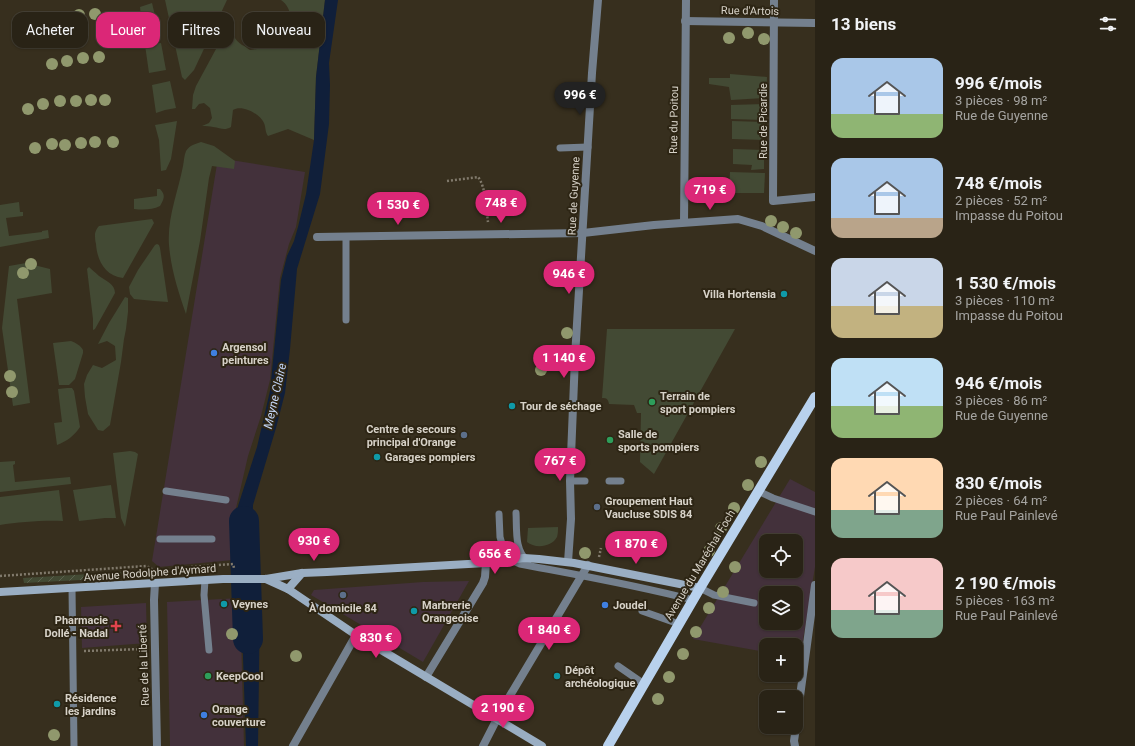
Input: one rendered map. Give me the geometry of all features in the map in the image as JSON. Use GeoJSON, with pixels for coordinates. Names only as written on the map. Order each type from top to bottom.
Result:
{"type":"FeatureCollection","features":[{"type":"Feature","properties":{"kind":"main road","name":"Avenue du Maréchal Foch"},"geometry":{"type":"LineString","coordinates":[[608,746],[700,588],[815,397]]}},
{"type":"Feature","properties":{"kind":"street","name":"Rue de Guyenne"},"geometry":{"type":"LineString","coordinates":[[568,562],[575,357],[598,0]]}},
{"type":"Feature","properties":{"kind":"street","name":"Rue du Poitou"},"geometry":{"type":"LineString","coordinates":[[684,222],[686,0]]}},
{"type":"Feature","properties":{"kind":"street","name":"Rue de Picardie"},"geometry":{"type":"LineString","coordinates":[[774,0],[773,201],[815,197]]}},
{"type":"Feature","properties":{"kind":"street","name":"Rue d'Artois"},"geometry":{"type":"LineString","coordinates":[[686,21],[815,23]]}},
{"type":"Feature","properties":{"kind":"street"},"geometry":{"type":"LineString","coordinates":[[317,237],[583,233],[654,224],[738,219],[762,226],[815,251]]}},
{"type":"Feature","properties":{"kind":"street","name":"Avenue Rodolphe d'Aymard"},"geometry":{"type":"LineString","coordinates":[[0,592],[237,578],[266,579],[302,573],[486,563],[524,558],[568,562],[700,588]]}},
{"type":"Feature","properties":{"kind":"street"},"geometry":{"type":"LineString","coordinates":[[426,677],[483,583],[486,563]]}},
{"type":"Feature","properties":{"kind":"street"},"geometry":{"type":"LineString","coordinates":[[483,746],[502,709],[588,566]]}},
{"type":"Feature","properties":{"kind":"street"},"geometry":{"type":"LineString","coordinates":[[288,589],[302,573]]}},
{"type":"Feature","properties":{"kind":"street"},"geometry":{"type":"LineString","coordinates":[[266,579],[288,589],[356,635],[542,746]]}},
{"type":"Feature","properties":{"kind":"street","name":"Rue de la Liberté"},"geometry":{"type":"LineString","coordinates":[[155,583],[154,600],[158,746]]}},
{"type":"Feature","properties":{"kind":"street"},"geometry":{"type":"LineString","coordinates":[[801,690],[815,584]]}},
{"type":"Feature","properties":{"kind":"street"},"geometry":{"type":"LineString","coordinates":[[292,746],[356,635]]}},
{"type":"Feature","properties":{"kind":"street"},"geometry":{"type":"LineString","coordinates":[[795,734],[795,746]]}},
{"type":"Feature","properties":{"kind":"lane"},"geometry":{"type":"LineString","coordinates":[[560,148],[588,147]]}},
{"type":"Feature","properties":{"kind":"lane"},"geometry":{"type":"LineString","coordinates":[[346,236],[346,320]]}},
{"type":"Feature","properties":{"kind":"lane"},"geometry":{"type":"LineString","coordinates":[[570,481],[585,481]]}},
{"type":"Feature","properties":{"kind":"lane"},"geometry":{"type":"LineString","coordinates":[[609,481],[621,481]]}},
{"type":"Feature","properties":{"kind":"lane"},"geometry":{"type":"LineString","coordinates":[[166,491],[226,500]]}},
{"type":"Feature","properties":{"kind":"lane"},"geometry":{"type":"LineString","coordinates":[[758,491],[773,498],[815,512]]}},
{"type":"Feature","properties":{"kind":"lane"},"geometry":{"type":"LineString","coordinates":[[516,513],[519,550],[524,558],[536,567]]}},
{"type":"Feature","properties":{"kind":"lane"},"geometry":{"type":"LineString","coordinates":[[499,514],[500,537],[510,560],[520,564],[693,600]]}},
{"type":"Feature","properties":{"kind":"lane"},"geometry":{"type":"LineString","coordinates":[[160,539],[212,539]]}},
{"type":"Feature","properties":{"kind":"lane"},"geometry":{"type":"LineString","coordinates":[[204,580],[209,650]]}},
{"type":"Feature","properties":{"kind":"lane"},"geometry":{"type":"LineString","coordinates":[[72,588],[74,746]]}},
{"type":"Feature","properties":{"kind":"lane"},"geometry":{"type":"LineString","coordinates":[[700,588],[714,595],[754,603]]}},
{"type":"Feature","properties":{"kind":"lane"},"geometry":{"type":"LineString","coordinates":[[642,611],[679,624]]}},
{"type":"Feature","properties":{"kind":"lane"},"geometry":{"type":"LineString","coordinates":[[618,666],[644,684]]}},
{"type":"Feature","properties":{"kind":"path"},"geometry":{"type":"LineString","coordinates":[[447,181],[478,177],[483,187],[489,235]]}},
{"type":"Feature","properties":{"kind":"path"},"geometry":{"type":"LineString","coordinates":[[599,560],[601,548]]}},
{"type":"Feature","properties":{"kind":"path"},"geometry":{"type":"LineString","coordinates":[[185,568],[233,564]]}},
{"type":"Feature","properties":{"kind":"path"},"geometry":{"type":"LineString","coordinates":[[0,576],[124,569],[146,566],[155,571]]}},
{"type":"Feature","properties":{"kind":"path"},"geometry":{"type":"LineString","coordinates":[[73,652],[155,649]]}},
{"type":"Feature","properties":{"kind":"shaded area","name":"Argensol peintures"},"geometry":{"type":"Polygon","coordinates":[[[218,158],[305,172],[296,227],[289,244],[280,278],[270,380],[261,416],[248,456],[234,517],[231,535],[233,560],[159,567],[152,561],[218,158]]]}},
{"type":"Feature","properties":{"kind":"shaded area"},"geometry":{"type":"Polygon","coordinates":[[[790,479],[815,492],[815,567],[803,640],[803,638],[759,638],[759,651],[693,639],[790,479]]]}},
{"type":"Feature","properties":{"kind":"shaded area"},"geometry":{"type":"Polygon","coordinates":[[[469,581],[423,662],[311,595],[314,590],[423,582],[469,581]]]}},
{"type":"Feature","properties":{"kind":"shaded area"},"geometry":{"type":"Polygon","coordinates":[[[240,598],[244,746],[170,746],[167,602],[240,598]]]}},
{"type":"Feature","properties":{"kind":"shaded area"},"geometry":{"type":"Polygon","coordinates":[[[146,603],[147,643],[82,648],[81,607],[146,603]]]}},
{"type":"Feature","properties":{"kind":"green space"},"geometry":{"type":"Polygon","coordinates":[[[165,0],[227,0],[221,12],[168,12],[168,14],[165,0]]]}},
{"type":"Feature","properties":{"kind":"green space"},"geometry":{"type":"Polygon","coordinates":[[[281,0],[325,0],[324,12],[289,12],[281,0]]]}},
{"type":"Feature","properties":{"kind":"green space"},"geometry":{"type":"Polygon","coordinates":[[[152,3],[154,12],[141,12],[140,7],[152,3]]]}},
{"type":"Feature","properties":{"kind":"green space"},"geometry":{"type":"Polygon","coordinates":[[[234,37],[242,45],[242,48],[249,50],[319,48],[316,77],[314,140],[288,129],[268,136],[264,123],[259,116],[241,108],[233,110],[231,127],[229,128],[222,129],[211,126],[202,126],[209,123],[212,118],[210,108],[204,103],[199,104],[195,109],[192,109],[193,95],[196,86],[217,48],[234,48],[234,37]]]}},
{"type":"Feature","properties":{"kind":"green space"},"geometry":{"type":"Polygon","coordinates":[[[160,43],[166,70],[149,73],[145,48],[160,48],[160,43]]]}},
{"type":"Feature","properties":{"kind":"green space"},"geometry":{"type":"Polygon","coordinates":[[[176,48],[204,48],[194,70],[185,80],[182,77],[176,48]]]}},
{"type":"Feature","properties":{"kind":"green space"},"geometry":{"type":"Polygon","coordinates":[[[730,74],[767,77],[766,98],[731,100],[729,87],[709,84],[709,78],[730,78],[730,74]]]}},
{"type":"Feature","properties":{"kind":"green space"},"geometry":{"type":"Polygon","coordinates":[[[170,81],[176,108],[156,113],[152,85],[170,81]]]}},
{"type":"Feature","properties":{"kind":"green space"},"geometry":{"type":"Polygon","coordinates":[[[766,104],[765,120],[731,119],[731,105],[766,104]]]}},
{"type":"Feature","properties":{"kind":"green space"},"geometry":{"type":"Polygon","coordinates":[[[177,121],[171,159],[166,170],[161,171],[159,140],[155,125],[177,121]]]}},
{"type":"Feature","properties":{"kind":"green space"},"geometry":{"type":"Polygon","coordinates":[[[732,121],[765,122],[765,140],[732,139],[732,121]]]}},
{"type":"Feature","properties":{"kind":"green space"},"geometry":{"type":"Polygon","coordinates":[[[201,142],[214,146],[235,161],[234,169],[212,166],[186,314],[171,263],[169,235],[173,205],[186,151],[191,146],[201,142]]]}},
{"type":"Feature","properties":{"kind":"green space"},"geometry":{"type":"Polygon","coordinates":[[[733,149],[764,150],[764,169],[751,170],[752,165],[733,164],[733,149]]]}},
{"type":"Feature","properties":{"kind":"green space"},"geometry":{"type":"Polygon","coordinates":[[[730,172],[765,173],[764,193],[729,193],[730,172]]]}},
{"type":"Feature","properties":{"kind":"green space"},"geometry":{"type":"Polygon","coordinates":[[[157,189],[160,189],[164,195],[160,206],[141,210],[134,209],[134,199],[157,196],[157,189]]]}},
{"type":"Feature","properties":{"kind":"green space"},"geometry":{"type":"Polygon","coordinates":[[[19,202],[20,212],[23,212],[23,216],[6,218],[9,236],[48,230],[49,238],[0,247],[0,205],[19,202]]]}},
{"type":"Feature","properties":{"kind":"green space"},"geometry":{"type":"Polygon","coordinates":[[[152,219],[154,223],[123,278],[117,277],[107,271],[98,256],[95,234],[98,227],[152,219]]]}},
{"type":"Feature","properties":{"kind":"green space"},"geometry":{"type":"Polygon","coordinates":[[[157,244],[160,248],[168,302],[134,299],[130,294],[129,287],[138,270],[157,244]]]}},
{"type":"Feature","properties":{"kind":"green space"},"geometry":{"type":"Polygon","coordinates":[[[26,263],[50,269],[52,293],[17,299],[30,403],[13,406],[2,328],[9,266],[26,263]]]}},
{"type":"Feature","properties":{"kind":"green space"},"geometry":{"type":"Polygon","coordinates":[[[89,267],[112,285],[115,290],[115,293],[95,329],[93,330],[87,269],[89,267]]]}},
{"type":"Feature","properties":{"kind":"green space"},"geometry":{"type":"Polygon","coordinates":[[[125,297],[128,298],[128,312],[121,362],[110,425],[103,431],[98,430],[88,414],[84,384],[93,365],[102,368],[116,360],[115,346],[107,341],[98,344],[125,297]]]}},
{"type":"Feature","properties":{"kind":"green space","name":"Terrain de sport pompiers"},"geometry":{"type":"Polygon","coordinates":[[[607,329],[735,329],[654,474],[640,462],[641,413],[637,413],[634,405],[609,404],[607,399],[602,398],[607,329]]]}},
{"type":"Feature","properties":{"kind":"green space"},"geometry":{"type":"Polygon","coordinates":[[[71,341],[81,347],[83,353],[75,379],[69,385],[59,385],[53,343],[71,341]]]}},
{"type":"Feature","properties":{"kind":"green space"},"geometry":{"type":"Polygon","coordinates":[[[72,388],[74,391],[80,427],[70,438],[57,445],[54,423],[62,422],[58,389],[72,388]]]}},
{"type":"Feature","properties":{"kind":"green space"},"geometry":{"type":"Polygon","coordinates":[[[130,451],[138,454],[125,527],[121,518],[113,453],[130,451]]]}},
{"type":"Feature","properties":{"kind":"green space"},"geometry":{"type":"Polygon","coordinates":[[[15,461],[15,464],[13,465],[15,482],[70,477],[71,484],[0,492],[0,462],[15,461]]]}},
{"type":"Feature","properties":{"kind":"green space"},"geometry":{"type":"Polygon","coordinates":[[[111,485],[116,518],[79,521],[73,490],[111,485]]]}},
{"type":"Feature","properties":{"kind":"green space"},"geometry":{"type":"Polygon","coordinates":[[[59,490],[63,521],[0,525],[0,497],[59,490]]]}},
{"type":"Feature","properties":{"kind":"green space"},"geometry":{"type":"Polygon","coordinates":[[[558,527],[557,537],[547,545],[534,546],[527,542],[528,528],[558,527]]]}},
{"type":"Feature","properties":{"kind":"green space"},"geometry":{"type":"Polygon","coordinates":[[[124,572],[118,578],[24,583],[23,578],[124,572]]]}},
{"type":"Feature","properties":{"kind":"water"},"geometry":{"type":"Polygon","coordinates":[[[325,0],[338,0],[329,63],[329,124],[320,194],[297,269],[285,393],[253,505],[252,560],[237,562],[236,534],[238,506],[257,447],[270,391],[281,280],[287,256],[294,241],[306,194],[314,140],[316,77],[319,48],[325,48],[325,12],[324,12],[325,0]]]}},
{"type":"Feature","properties":{"kind":"water"},"geometry":{"type":"Polygon","coordinates":[[[259,596],[258,746],[246,746],[241,597],[259,596]]]}},
{"type":"Feature","properties":{"kind":"waterway","name":"Meyne Claire"},"geometry":{"type":"LineString","coordinates":[[244,521],[248,639]]}},
{"type":"Feature","properties":{"kind":"place","name":"Villa Hortensia"},"geometry":{"type":"Point","coordinates":[784,294]}},
{"type":"Feature","properties":{"kind":"place","name":"Argensol peintures"},"geometry":{"type":"Point","coordinates":[214,353]}},
{"type":"Feature","properties":{"kind":"place","name":"Terrain de sport pompiers"},"geometry":{"type":"Point","coordinates":[652,402]}},
{"type":"Feature","properties":{"kind":"place","name":"Tour de séchage"},"geometry":{"type":"Point","coordinates":[512,406]}},
{"type":"Feature","properties":{"kind":"place","name":"Centre de secours principal d'Orange"},"geometry":{"type":"Point","coordinates":[464,435]}},
{"type":"Feature","properties":{"kind":"place","name":"Salle de sports pompiers"},"geometry":{"type":"Point","coordinates":[610,440]}},
{"type":"Feature","properties":{"kind":"place","name":"Garages pompiers"},"geometry":{"type":"Point","coordinates":[377,457]}},
{"type":"Feature","properties":{"kind":"place","name":"Groupement Haut Vaucluse SDIS 84"},"geometry":{"type":"Point","coordinates":[597,507]}},
{"type":"Feature","properties":{"kind":"place","name":"À domicile 84"},"geometry":{"type":"Point","coordinates":[343,595]}},
{"type":"Feature","properties":{"kind":"place","name":"Veynes"},"geometry":{"type":"Point","coordinates":[224,604]}},
{"type":"Feature","properties":{"kind":"place","name":"Joudel"},"geometry":{"type":"Point","coordinates":[605,605]}},
{"type":"Feature","properties":{"kind":"place","name":"Marbrerie Orangeoise"},"geometry":{"type":"Point","coordinates":[414,611]}},
{"type":"Feature","properties":{"kind":"place","name":"Pharmacie Dollé - Nadal"},"geometry":{"type":"Point","coordinates":[116,626]}},
{"type":"Feature","properties":{"kind":"place","name":"KeepCool"},"geometry":{"type":"Point","coordinates":[208,676]}},
{"type":"Feature","properties":{"kind":"place","name":"Dépôt archéologique"},"geometry":{"type":"Point","coordinates":[557,676]}},
{"type":"Feature","properties":{"kind":"place","name":"Résidence les jardins"},"geometry":{"type":"Point","coordinates":[57,704]}},
{"type":"Feature","properties":{"kind":"place","name":"Orange couverture"},"geometry":{"type":"Point","coordinates":[204,715]}}]}
